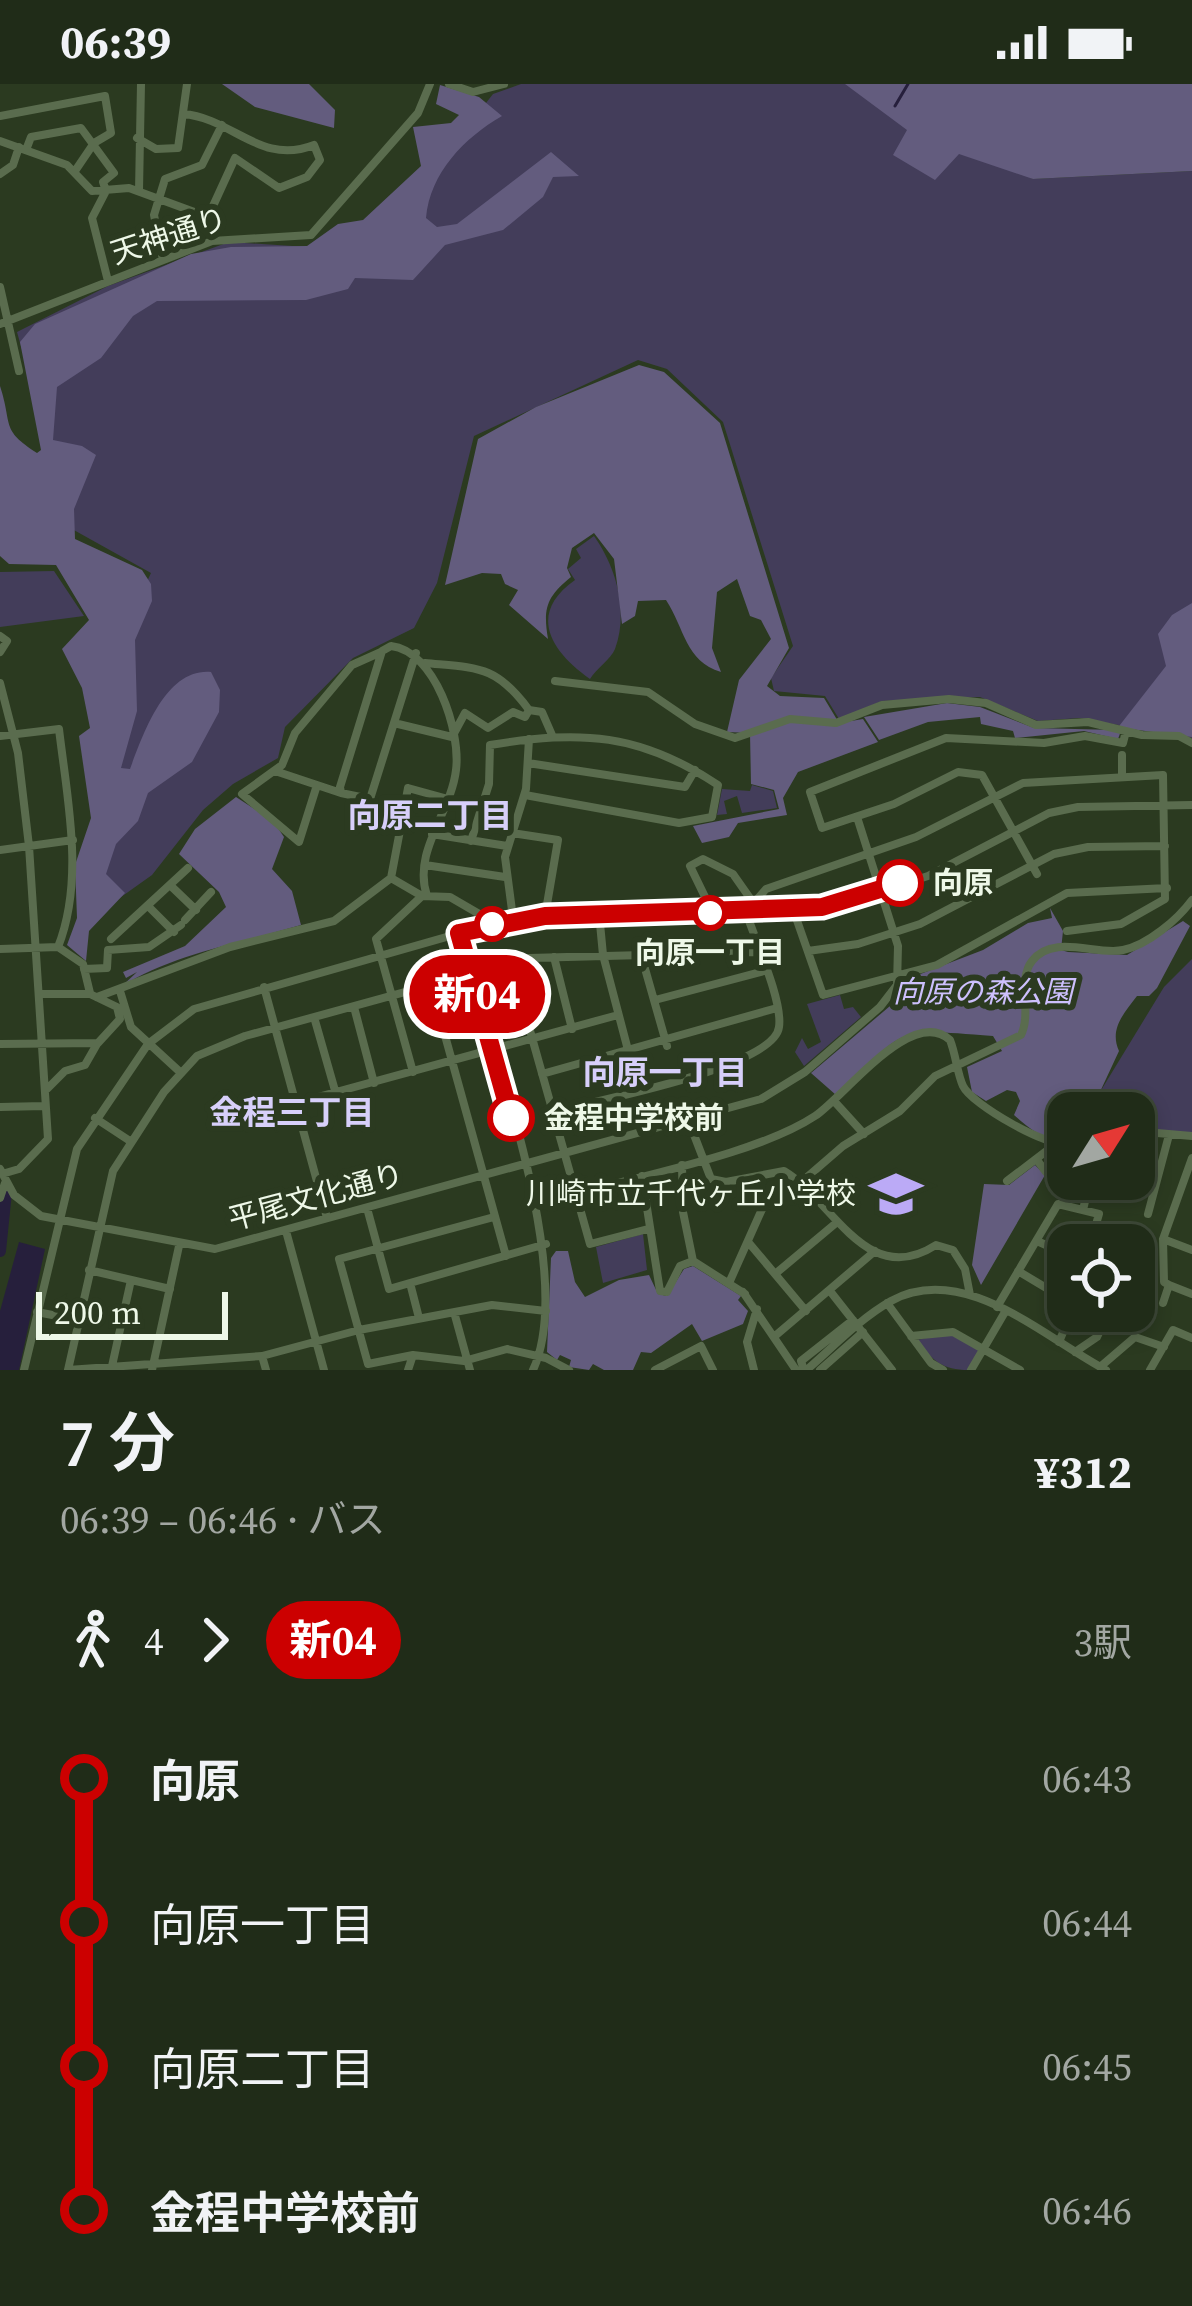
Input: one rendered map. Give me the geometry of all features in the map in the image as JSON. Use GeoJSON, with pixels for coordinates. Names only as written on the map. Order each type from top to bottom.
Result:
{"type":"FeatureCollection","features":[{"type":"Feature","properties":{"kind":"street"},"geometry":{"type":"LineString","coordinates":[[139,190],[136,138],[141,84]]}},
{"type":"Feature","properties":{"kind":"street"},"geometry":{"type":"LineString","coordinates":[[136,138],[156,149],[178,148],[187,84]]}},
{"type":"Feature","properties":{"kind":"street","name":"天神通り"},"geometry":{"type":"LineString","coordinates":[[5,324],[238,235],[311,235],[418,113],[430,84]]}},
{"type":"Feature","properties":{"kind":"street"},"geometry":{"type":"LineString","coordinates":[[449,84],[473,92],[504,84]]}},
{"type":"Feature","properties":{"kind":"street"},"geometry":{"type":"LineString","coordinates":[[0,116],[105,96],[111,133],[94,143],[75,171]]}},
{"type":"Feature","properties":{"kind":"street"},"geometry":{"type":"LineString","coordinates":[[0,140],[75,171],[87,188],[139,190],[208,217],[235,158],[279,188],[308,177],[320,160],[314,145],[279,153],[211,117],[183,114]]}},
{"type":"Feature","properties":{"kind":"street"},"geometry":{"type":"LineString","coordinates":[[163,260],[154,215],[159,199],[172,173],[202,165],[222,125]]}},
{"type":"Feature","properties":{"kind":"street"},"geometry":{"type":"LineString","coordinates":[[0,174],[13,166],[31,137],[81,128],[114,173],[103,182],[106,191],[92,218],[108,281]]}},
{"type":"Feature","properties":{"kind":"street"},"geometry":{"type":"LineString","coordinates":[[0,287],[19,371]]}},
{"type":"Feature","properties":{"kind":"street"},"geometry":{"type":"LineString","coordinates":[[0,636],[7,641],[0,652]]}},
{"type":"Feature","properties":{"kind":"street"},"geometry":{"type":"LineString","coordinates":[[317,785],[299,842],[242,794],[287,758],[296,733],[318,701],[352,665],[392,646],[416,653],[424,662],[452,736],[457,767],[424,865],[424,896],[376,940],[413,1072]]}},
{"type":"Feature","properties":{"kind":"street"},"geometry":{"type":"LineString","coordinates":[[341,793],[382,651]]}},
{"type":"Feature","properties":{"kind":"street"},"geometry":{"type":"LineString","coordinates":[[274,770],[370,799],[416,653]]}},
{"type":"Feature","properties":{"kind":"street"},"geometry":{"type":"LineString","coordinates":[[424,662],[487,670],[507,680],[529,710],[542,712],[551,735]]}},
{"type":"Feature","properties":{"kind":"street"},"geometry":{"type":"LineString","coordinates":[[555,681],[648,692],[695,724],[735,738],[790,719],[836,723],[882,705],[950,699],[986,703],[1036,725],[1088,722],[1179,736],[1192,743]]}},
{"type":"Feature","properties":{"kind":"street"},"geometry":{"type":"LineString","coordinates":[[0,683],[15,734],[29,846],[47,1089],[46,1147],[19,1169],[3,1175],[0,1198]]}},
{"type":"Feature","properties":{"kind":"street"},"geometry":{"type":"LineString","coordinates":[[452,736],[470,711],[477,725],[488,728],[513,712],[525,717],[529,710]]}},
{"type":"Feature","properties":{"kind":"street"},"geometry":{"type":"LineString","coordinates":[[394,723],[452,736]]}},
{"type":"Feature","properties":{"kind":"street"},"geometry":{"type":"LineString","coordinates":[[0,736],[59,729],[73,840],[58,947]]}},
{"type":"Feature","properties":{"kind":"street"},"geometry":{"type":"LineString","coordinates":[[1034,869],[982,776],[958,772],[822,828],[810,792],[946,738],[1044,742],[1085,736],[1123,743],[1126,731]]}},
{"type":"Feature","properties":{"kind":"street"},"geometry":{"type":"LineString","coordinates":[[471,841],[489,784],[490,745],[551,735],[662,750],[718,785],[712,817],[679,823],[525,795]]}},
{"type":"Feature","properties":{"kind":"street"},"geometry":{"type":"LineString","coordinates":[[513,918],[505,877],[507,846],[525,795],[530,739]]}},
{"type":"Feature","properties":{"kind":"street"},"geometry":{"type":"LineString","coordinates":[[1122,755],[1122,776]]}},
{"type":"Feature","properties":{"kind":"street"},"geometry":{"type":"LineString","coordinates":[[528,763],[685,788],[695,770]]}},
{"type":"Feature","properties":{"kind":"street"},"geometry":{"type":"LineString","coordinates":[[553,1112],[756,1056],[778,1034],[777,1008],[746,912],[766,890],[916,836],[993,795],[1048,778],[1163,775],[1165,899],[1121,925],[1066,929],[1065,946]]}},
{"type":"Feature","properties":{"kind":"street"},"geometry":{"type":"LineString","coordinates":[[40,994],[120,991],[220,950],[334,921],[391,878],[408,788],[448,799]]}},
{"type":"Feature","properties":{"kind":"street"},"geometry":{"type":"LineString","coordinates":[[24,1370],[71,1165],[95,1118],[148,1044],[194,1009],[513,918],[746,912],[841,904],[928,876],[1012,829],[1078,807],[1192,806]]}},
{"type":"Feature","properties":{"kind":"street"},"geometry":{"type":"LineString","coordinates":[[856,817],[893,932],[899,975]]}},
{"type":"Feature","properties":{"kind":"street"},"geometry":{"type":"LineString","coordinates":[[512,833],[558,840],[545,916]]}},
{"type":"Feature","properties":{"kind":"street"},"geometry":{"type":"LineString","coordinates":[[433,834],[507,846]]}},
{"type":"Feature","properties":{"kind":"street"},"geometry":{"type":"LineString","coordinates":[[0,850],[73,840]]}},
{"type":"Feature","properties":{"kind":"street"},"geometry":{"type":"LineString","coordinates":[[808,951],[893,932],[943,914],[1074,848],[1165,846]]}},
{"type":"Feature","properties":{"kind":"street"},"geometry":{"type":"LineString","coordinates":[[697,913],[707,901],[690,866],[703,859],[733,874],[752,901]]}},
{"type":"Feature","properties":{"kind":"street"},"geometry":{"type":"LineString","coordinates":[[424,865],[505,877]]}},
{"type":"Feature","properties":{"kind":"street"},"geometry":{"type":"LineString","coordinates":[[111,939],[188,868]]}},
{"type":"Feature","properties":{"kind":"street"},"geometry":{"type":"LineString","coordinates":[[391,878],[424,896],[450,897],[494,923]]}},
{"type":"Feature","properties":{"kind":"street"},"geometry":{"type":"LineString","coordinates":[[171,886],[196,910]]}},
{"type":"Feature","properties":{"kind":"street"},"geometry":{"type":"LineString","coordinates":[[793,909],[823,995],[937,964],[1051,900],[1094,888],[1166,888]]}},
{"type":"Feature","properties":{"kind":"street"},"geometry":{"type":"LineString","coordinates":[[84,969],[107,968],[108,950],[148,947],[180,925],[212,892]]}},
{"type":"Feature","properties":{"kind":"street"},"geometry":{"type":"LineString","coordinates":[[731,1279],[763,1207],[900,1111],[935,1076],[1021,1035],[1032,961],[1065,946],[1122,951],[1155,933],[1192,900]]}},
{"type":"Feature","properties":{"kind":"street"},"geometry":{"type":"LineString","coordinates":[[149,907],[180,925]]}},
{"type":"Feature","properties":{"kind":"street"},"geometry":{"type":"LineString","coordinates":[[599,913],[603,955],[628,1050]]}},
{"type":"Feature","properties":{"kind":"street"},"geometry":{"type":"LineString","coordinates":[[459,933],[546,1244],[546,1312],[533,1370]]}},
{"type":"Feature","properties":{"kind":"street"},"geometry":{"type":"LineString","coordinates":[[0,949],[58,947],[84,969],[94,995],[117,1007],[120,1019],[86,1065],[65,1071],[47,1089]]}},
{"type":"Feature","properties":{"kind":"street"},"geometry":{"type":"LineString","coordinates":[[546,1312],[492,1305],[359,1330],[262,1357],[68,1370],[113,1171],[180,1072],[209,1049],[511,962],[758,952]]}},
{"type":"Feature","properties":{"kind":"street"},"geometry":{"type":"LineString","coordinates":[[554,957],[572,1029]]}},
{"type":"Feature","properties":{"kind":"street"},"geometry":{"type":"LineString","coordinates":[[642,958],[666,1042]]}},
{"type":"Feature","properties":{"kind":"street"},"geometry":{"type":"LineString","coordinates":[[511,962],[590,1244],[648,1229]]}},
{"type":"Feature","properties":{"kind":"street"},"geometry":{"type":"LineString","coordinates":[[655,1000],[764,971]]}},
{"type":"Feature","properties":{"kind":"street","name":"平尾文化通り"},"geometry":{"type":"LineString","coordinates":[[3,1175],[27,1208],[56,1220],[179,1246],[227,1248],[778,1091],[880,1007],[899,975]]}},
{"type":"Feature","properties":{"kind":"street"},"geometry":{"type":"LineString","coordinates":[[430,985],[506,1256]]}},
{"type":"Feature","properties":{"kind":"street"},"geometry":{"type":"LineString","coordinates":[[264,987],[327,1218]]}},
{"type":"Feature","properties":{"kind":"street"},"geometry":{"type":"LineString","coordinates":[[120,991],[131,1027],[180,1072]]}},
{"type":"Feature","properties":{"kind":"street"},"geometry":{"type":"LineString","coordinates":[[354,1007],[374,1083]]}},
{"type":"Feature","properties":{"kind":"street"},"geometry":{"type":"LineString","coordinates":[[542,1074],[777,1008]]}},
{"type":"Feature","properties":{"kind":"street"},"geometry":{"type":"LineString","coordinates":[[296,1103],[618,1015]]}},
{"type":"Feature","properties":{"kind":"street"},"geometry":{"type":"LineString","coordinates":[[314,1017],[336,1094]]}},
{"type":"Feature","properties":{"kind":"street"},"geometry":{"type":"LineString","coordinates":[[576,1194],[700,1160],[804,1123],[896,1043],[929,1032],[945,1035],[967,1091],[1047,1142]]}},
{"type":"Feature","properties":{"kind":"street"},"geometry":{"type":"LineString","coordinates":[[0,1044],[98,1043]]}},
{"type":"Feature","properties":{"kind":"street"},"geometry":{"type":"LineString","coordinates":[[834,1101],[864,1134]]}},
{"type":"Feature","properties":{"kind":"street"},"geometry":{"type":"LineString","coordinates":[[0,1107],[44,1106]]}},
{"type":"Feature","properties":{"kind":"street"},"geometry":{"type":"LineString","coordinates":[[687,1117],[700,1160],[718,1182],[776,1169],[801,1184],[836,1223],[875,1251],[912,1257],[936,1246],[948,1247],[965,1269],[970,1295]]}},
{"type":"Feature","properties":{"kind":"street"},"geometry":{"type":"LineString","coordinates":[[95,1118],[130,1142]]}},
{"type":"Feature","properties":{"kind":"street"},"geometry":{"type":"LineString","coordinates":[[1155,1133],[1192,1136]]}},
{"type":"Feature","properties":{"kind":"street"},"geometry":{"type":"LineString","coordinates":[[1148,1214],[1169,1135]]}},
{"type":"Feature","properties":{"kind":"street"},"geometry":{"type":"LineString","coordinates":[[1007,1181],[1047,1151]]}},
{"type":"Feature","properties":{"kind":"street"},"geometry":{"type":"LineString","coordinates":[[1192,1158],[1173,1198],[1163,1239],[1164,1282],[1192,1294]]}},
{"type":"Feature","properties":{"kind":"street"},"geometry":{"type":"LineString","coordinates":[[1036,1160],[1047,1172]]}},
{"type":"Feature","properties":{"kind":"street"},"geometry":{"type":"LineString","coordinates":[[682,1165],[683,1212],[693,1262]]}},
{"type":"Feature","properties":{"kind":"street"},"geometry":{"type":"LineString","coordinates":[[642,1176],[660,1292],[667,1292],[680,1266],[693,1262],[731,1279],[775,1336],[812,1369]]}},
{"type":"Feature","properties":{"kind":"street"},"geometry":{"type":"LineString","coordinates":[[1083,1210],[1085,1200]]}},
{"type":"Feature","properties":{"kind":"street"},"geometry":{"type":"LineString","coordinates":[[971,1370],[1018,1271],[1058,1204],[1099,1214],[1096,1224]]}},
{"type":"Feature","properties":{"kind":"street"},"geometry":{"type":"LineString","coordinates":[[367,1208],[389,1289],[546,1244]]}},
{"type":"Feature","properties":{"kind":"street"},"geometry":{"type":"LineString","coordinates":[[494,1217],[339,1258],[368,1364],[413,1355],[469,1365],[507,1349],[539,1356],[569,1370]]}},
{"type":"Feature","properties":{"kind":"street"},"geometry":{"type":"LineString","coordinates":[[775,1274],[836,1223]]}},
{"type":"Feature","properties":{"kind":"street"},"geometry":{"type":"LineString","coordinates":[[286,1231],[324,1370]]}},
{"type":"Feature","properties":{"kind":"street"},"geometry":{"type":"LineString","coordinates":[[1163,1239],[1192,1250]]}},
{"type":"Feature","properties":{"kind":"street"},"geometry":{"type":"LineString","coordinates":[[1036,1241],[1047,1246]]}},
{"type":"Feature","properties":{"kind":"street"},"geometry":{"type":"LineString","coordinates":[[749,1242],[806,1311]]}},
{"type":"Feature","properties":{"kind":"street"},"geometry":{"type":"LineString","coordinates":[[153,1367],[179,1246]]}},
{"type":"Feature","properties":{"kind":"street"},"geometry":{"type":"LineString","coordinates":[[775,1336],[875,1251]]}},
{"type":"Feature","properties":{"kind":"street"},"geometry":{"type":"LineString","coordinates":[[88,1270],[170,1289]]}},
{"type":"Feature","properties":{"kind":"street"},"geometry":{"type":"LineString","coordinates":[[1018,1271],[1047,1288]]}},
{"type":"Feature","properties":{"kind":"street"},"geometry":{"type":"LineString","coordinates":[[112,1367],[131,1280]]}},
{"type":"Feature","properties":{"kind":"street"},"geometry":{"type":"LineString","coordinates":[[410,1283],[419,1318]]}},
{"type":"Feature","properties":{"kind":"street"},"geometry":{"type":"LineString","coordinates":[[1163,1303],[1169,1285]]}},
{"type":"Feature","properties":{"kind":"street"},"geometry":{"type":"LineString","coordinates":[[830,1291],[892,1370]]}},
{"type":"Feature","properties":{"kind":"street"},"geometry":{"type":"LineString","coordinates":[[812,1369],[887,1303],[928,1291],[970,1295],[1100,1368],[1135,1337],[1164,1347]]}},
{"type":"Feature","properties":{"kind":"street"},"geometry":{"type":"LineString","coordinates":[[887,1303],[943,1370]]}},
{"type":"Feature","properties":{"kind":"street"},"geometry":{"type":"LineString","coordinates":[[754,1370],[747,1342],[757,1309]]}},
{"type":"Feature","properties":{"kind":"street"},"geometry":{"type":"LineString","coordinates":[[37,1312],[78,1320]]}},
{"type":"Feature","properties":{"kind":"street"},"geometry":{"type":"LineString","coordinates":[[454,1312],[469,1365]]}},
{"type":"Feature","properties":{"kind":"street"},"geometry":{"type":"LineString","coordinates":[[812,1369],[801,1361],[858,1326]]}},
{"type":"Feature","properties":{"kind":"street"},"geometry":{"type":"LineString","coordinates":[[1150,1370],[1173,1330],[1192,1338]]}},
{"type":"Feature","properties":{"kind":"street"},"geometry":{"type":"LineString","coordinates":[[911,1336],[952,1332],[1020,1370]]}},
{"type":"Feature","properties":{"kind":"street"},"geometry":{"type":"LineString","coordinates":[[1058,1342],[1063,1332]]}},
{"type":"Feature","properties":{"kind":"street"},"geometry":{"type":"LineString","coordinates":[[1075,1352],[1098,1332]]}},
{"type":"Feature","properties":{"kind":"street"},"geometry":{"type":"LineString","coordinates":[[663,1368],[701,1346],[713,1370]]}},
{"type":"Feature","properties":{"kind":"street"},"geometry":{"type":"LineString","coordinates":[[408,1370],[413,1355]]}},
{"type":"Feature","properties":{"kind":"street"},"geometry":{"type":"LineString","coordinates":[[262,1357],[266,1370]]}},
{"type":"Feature","properties":{"kind":"shaded area"},"geometry":{"type":"Polygon","coordinates":[[[521,84],[849,84],[1033,179],[1192,171],[1192,738],[1079,718],[1038,721],[980,697],[882,701],[839,719],[825,696],[774,691],[771,678],[793,646],[723,422],[667,369],[638,360],[474,436],[437,583],[414,628],[353,658],[285,727],[278,758],[233,784],[203,810],[152,875],[100,912],[90,703],[151,573],[72,529],[17,332],[108,286],[229,242],[371,251],[493,94],[521,84]]]}},
{"type":"Feature","properties":{"kind":"shaded area"},"geometry":{"type":"Polygon","coordinates":[[[594,536],[614,575],[621,620],[615,649],[590,679],[555,644],[548,618],[560,593],[575,580],[568,569],[581,558],[576,549],[594,536]]]}},
{"type":"Feature","properties":{"kind":"shaded area"},"geometry":{"type":"Polygon","coordinates":[[[54,571],[84,616],[0,627],[0,572],[54,571]]]}},
{"type":"Feature","properties":{"kind":"shaded area"},"geometry":{"type":"Polygon","coordinates":[[[752,785],[773,791],[777,808],[742,813],[737,796],[724,801],[727,814],[717,815],[722,789],[750,791],[752,785]]]}},
{"type":"Feature","properties":{"kind":"shaded area"},"geometry":{"type":"Polygon","coordinates":[[[1192,959],[1192,1133],[1155,1130],[1155,1092],[1100,1092],[1164,987],[1192,959]]]}},
{"type":"Feature","properties":{"kind":"shaded area"},"geometry":{"type":"Polygon","coordinates":[[[840,995],[844,1009],[853,1007],[861,1017],[804,1066],[795,1052],[802,1038],[808,1049],[821,1042],[807,1004],[840,995]]]}},
{"type":"Feature","properties":{"kind":"shaded area"},"geometry":{"type":"Polygon","coordinates":[[[643,1234],[647,1270],[603,1283],[596,1247],[643,1234]]]}},
{"type":"Feature","properties":{"kind":"shaded area"},"geometry":{"type":"Polygon","coordinates":[[[19,1242],[45,1249],[19,1370],[0,1370],[0,1311],[19,1242]]]}},
{"type":"Feature","properties":{"kind":"shaded area"},"geometry":{"type":"Polygon","coordinates":[[[947,1333],[979,1349],[969,1370],[939,1363],[917,1340],[947,1333]]]}},
{"type":"Feature","properties":{"kind":"green space"},"geometry":{"type":"Polygon","coordinates":[[[222,84],[309,84],[335,110],[334,128],[255,107],[222,84]]]}},
{"type":"Feature","properties":{"kind":"green space"},"geometry":{"type":"Polygon","coordinates":[[[845,84],[1192,84],[1192,171],[1033,179],[959,154],[935,180],[893,155],[907,130],[845,84]]]}},
{"type":"Feature","properties":{"kind":"green space"},"geometry":{"type":"Polygon","coordinates":[[[440,85],[479,97],[502,116],[462,146],[442,172],[426,218],[437,227],[457,224],[551,152],[579,176],[553,177],[543,197],[503,230],[445,245],[413,280],[355,278],[348,289],[306,300],[157,301],[133,316],[101,358],[57,387],[53,440],[82,446],[96,455],[74,509],[75,539],[142,570],[151,584],[152,601],[135,640],[137,711],[121,768],[130,769],[158,706],[181,681],[211,672],[220,690],[219,712],[192,762],[148,793],[138,821],[116,844],[106,874],[125,893],[89,931],[86,961],[67,945],[77,918],[75,865],[91,818],[79,736],[90,728],[82,688],[62,649],[89,620],[56,565],[9,564],[0,556],[0,386],[12,432],[37,453],[41,450],[20,342],[35,324],[191,254],[231,247],[307,246],[338,224],[363,220],[421,166],[413,127],[451,123],[459,115],[436,104],[440,85]]]}},
{"type":"Feature","properties":{"kind":"green space"},"geometry":{"type":"Polygon","coordinates":[[[639,365],[664,372],[720,423],[789,648],[767,686],[780,696],[824,698],[839,723],[863,719],[878,742],[798,772],[783,798],[787,815],[738,823],[729,837],[702,843],[693,826],[779,809],[774,790],[751,784],[750,733],[727,732],[739,680],[771,639],[761,620],[750,616],[737,579],[717,592],[712,648],[721,672],[693,652],[666,600],[638,601],[635,616],[622,624],[614,559],[594,533],[572,548],[567,568],[571,577],[548,604],[548,639],[509,605],[518,590],[505,584],[501,574],[482,573],[445,585],[478,439],[536,407],[639,365]]]}},
{"type":"Feature","properties":{"kind":"green space"},"geometry":{"type":"Polygon","coordinates":[[[1192,603],[1192,737],[1122,728],[1118,739],[1084,731],[1015,738],[1013,731],[981,724],[980,717],[928,722],[879,740],[864,717],[947,703],[980,707],[1034,728],[1116,730],[1166,666],[1158,634],[1172,615],[1192,603]]]}},
{"type":"Feature","properties":{"kind":"green space"},"geometry":{"type":"Polygon","coordinates":[[[236,797],[273,821],[284,837],[272,869],[292,891],[301,925],[185,958],[121,987],[137,972],[126,978],[123,972],[185,946],[226,907],[219,892],[179,854],[195,829],[236,797]]]}},
{"type":"Feature","properties":{"kind":"green space","name":"向原の森公園"},"geometry":{"type":"Polygon","coordinates":[[[1050,908],[1063,931],[1061,950],[1068,952],[1127,955],[1183,921],[1190,926],[1157,988],[1149,996],[1137,996],[1119,1022],[1119,1051],[1100,1092],[1047,1092],[1047,1137],[1014,1115],[1020,1101],[1016,1092],[1007,1090],[986,1101],[972,1092],[967,1067],[1002,1051],[993,1036],[935,1032],[903,1037],[836,1095],[811,1073],[890,1006],[910,978],[983,950],[1028,923],[1052,918],[1050,908]]]}},
{"type":"Feature","properties":{"kind":"green space"},"geometry":{"type":"Polygon","coordinates":[[[1035,1165],[1045,1175],[981,1285],[972,1265],[984,1184],[1009,1185],[1035,1165]]]}},
{"type":"Feature","properties":{"kind":"green space"},"geometry":{"type":"Polygon","coordinates":[[[556,1251],[568,1251],[575,1282],[585,1297],[619,1280],[649,1275],[658,1294],[667,1296],[684,1269],[693,1266],[741,1296],[738,1300],[748,1311],[743,1324],[702,1341],[692,1324],[651,1353],[641,1352],[633,1370],[604,1370],[593,1364],[589,1370],[569,1367],[571,1360],[560,1355],[557,1360],[547,1352],[551,1258],[556,1251]]]}},
{"type":"Feature","properties":{"kind":"waterway"},"geometry":{"type":"LineString","coordinates":[[895,106],[908,84]]}},
{"type":"Feature","properties":{"kind":"waterway"},"geometry":{"type":"LineString","coordinates":[[0,1251],[6,1192]]}},
{"type":"Feature","properties":{"kind":"bus line","name":"新04"},"geometry":{"type":"LineString","coordinates":[[511,1118],[459,933],[513,918],[822,907],[856,901],[902,886],[900,883]]}},
{"type":"Feature","properties":{"kind":"place","name":"向原"},"geometry":{"type":"Point","coordinates":[900,883]}},
{"type":"Feature","properties":{"kind":"place","name":"向原一丁目"},"geometry":{"type":"Point","coordinates":[710,913]}},
{"type":"Feature","properties":{"kind":"place","name":"金程中学校前"},"geometry":{"type":"Point","coordinates":[511,1118]}},
{"type":"Feature","properties":{"kind":"place","name":"川崎市立千代ヶ丘小学校"},"geometry":{"type":"Point","coordinates":[896,1194]}},
{"type":"Feature","properties":{"kind":"district","name":"向原二丁目"},"geometry":{"type":"Point","coordinates":[430,815]}},
{"type":"Feature","properties":{"kind":"district","name":"向原一丁目"},"geometry":{"type":"Point","coordinates":[665,1072]}},
{"type":"Feature","properties":{"kind":"district","name":"金程三丁目"},"geometry":{"type":"Point","coordinates":[292,1112]}}]}
